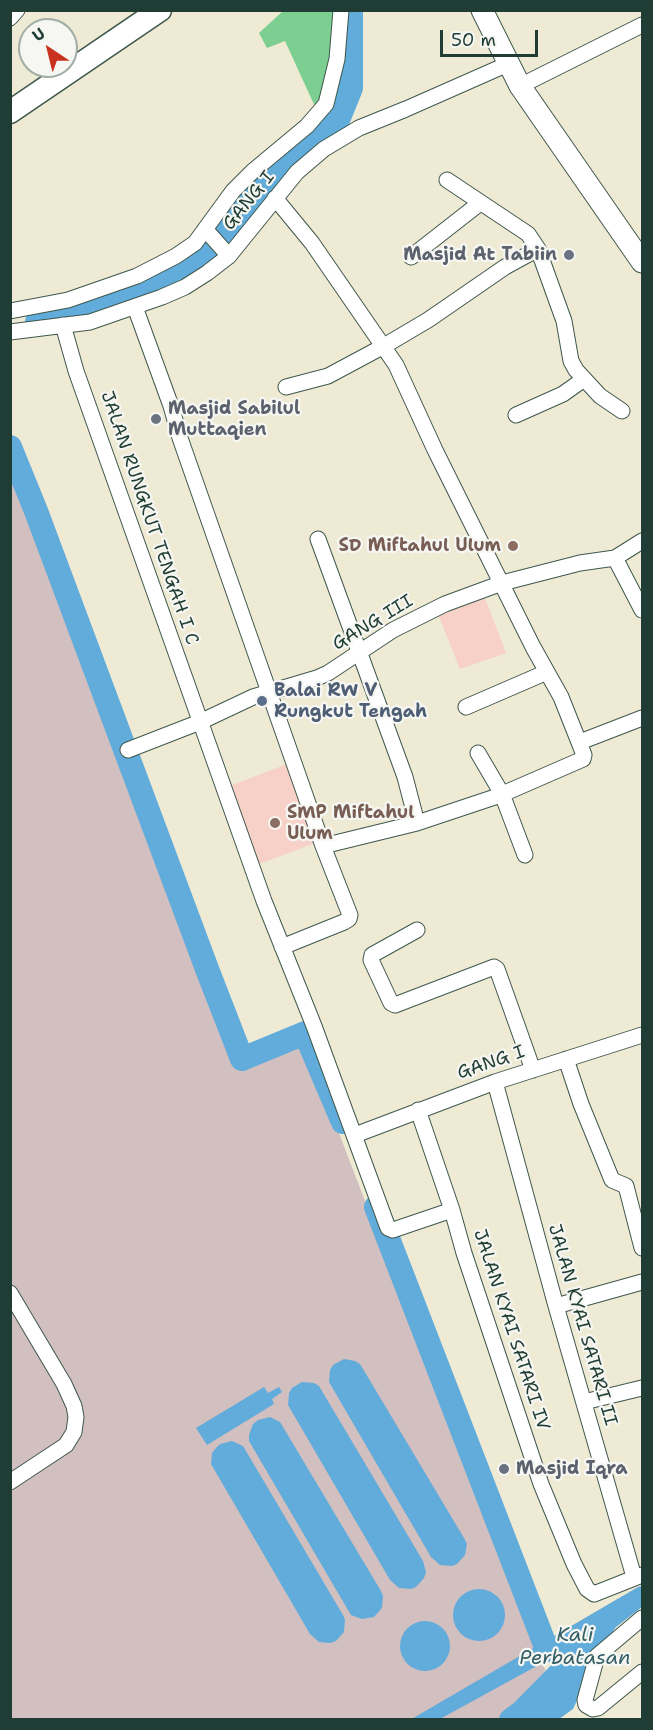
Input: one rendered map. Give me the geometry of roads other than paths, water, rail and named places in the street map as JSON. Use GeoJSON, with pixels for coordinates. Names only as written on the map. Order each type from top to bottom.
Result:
{"type":"FeatureCollection","features":[{"type":"Feature","properties":{"kind":"main road"},"geometry":{"type":"LineString","coordinates":[[10,112],[160,10]]}},
{"type":"Feature","properties":{"kind":"main road"},"geometry":{"type":"LineString","coordinates":[[482,10],[520,86],[639,248]]}},
{"type":"Feature","properties":{"kind":"street"},"geometry":{"type":"LineString","coordinates":[[10,18],[17,10]]}},
{"type":"Feature","properties":{"kind":"street"},"geometry":{"type":"LineString","coordinates":[[10,311],[71,314],[176,256],[195,243],[218,244],[233,191],[253,171],[307,126],[326,104],[337,59],[341,10]]}},
{"type":"Feature","properties":{"kind":"street"},"geometry":{"type":"LineString","coordinates":[[520,86],[642,26]]}},
{"type":"Feature","properties":{"kind":"street","name":"GANG I"},"geometry":{"type":"LineString","coordinates":[[10,332],[71,314],[95,321],[185,287],[207,273],[218,244],[275,198],[297,171],[324,149],[350,133],[508,64]]}},
{"type":"Feature","properties":{"kind":"street"},"geometry":{"type":"LineString","coordinates":[[447,180],[528,234],[538,249],[564,321],[571,361],[584,380],[600,396],[622,411]]}},
{"type":"Feature","properties":{"kind":"street"},"geometry":{"type":"LineString","coordinates":[[275,198],[312,243],[396,365],[435,450],[561,697],[584,751],[583,759],[502,794],[417,823],[323,846]]}},
{"type":"Feature","properties":{"kind":"street"},"geometry":{"type":"LineString","coordinates":[[411,257],[480,203]]}},
{"type":"Feature","properties":{"kind":"street"},"geometry":{"type":"LineString","coordinates":[[286,387],[328,376],[384,346],[428,320],[505,267],[538,249]]}},
{"type":"Feature","properties":{"kind":"street"},"geometry":{"type":"LineString","coordinates":[[135,307],[323,846],[350,915],[349,920],[282,947]]}},
{"type":"Feature","properties":{"kind":"street","name":"JALAN RUNGKUT TENGAH I C"},"geometry":{"type":"LineString","coordinates":[[71,314],[76,371],[264,901],[390,1229],[393,1230],[452,1210]]}},
{"type":"Feature","properties":{"kind":"street"},"geometry":{"type":"LineString","coordinates":[[516,415],[563,394],[584,380]]}},
{"type":"Feature","properties":{"kind":"street"},"geometry":{"type":"LineString","coordinates":[[318,539],[405,777],[417,823]]}},
{"type":"Feature","properties":{"kind":"street","name":"GANG III"},"geometry":{"type":"LineString","coordinates":[[128,750],[200,722],[253,697],[318,678],[393,630],[445,604],[502,583],[580,563],[615,558],[642,542]]}},
{"type":"Feature","properties":{"kind":"street"},"geometry":{"type":"LineString","coordinates":[[615,558],[642,610]]}},
{"type":"Feature","properties":{"kind":"street"},"geometry":{"type":"LineString","coordinates":[[466,707],[547,672]]}},
{"type":"Feature","properties":{"kind":"street"},"geometry":{"type":"LineString","coordinates":[[580,741],[642,718]]}},
{"type":"Feature","properties":{"kind":"street"},"geometry":{"type":"LineString","coordinates":[[478,753],[502,794],[525,855]]}},
{"type":"Feature","properties":{"kind":"street"},"geometry":{"type":"LineString","coordinates":[[417,930],[372,955],[371,960],[391,1003],[395,1005],[494,967],[533,1070]]}},
{"type":"Feature","properties":{"kind":"street","name":"GANG I"},"geometry":{"type":"LineString","coordinates":[[355,1135],[495,1082],[642,1035]]}},
{"type":"Feature","properties":{"kind":"street"},"geometry":{"type":"LineString","coordinates":[[566,1059],[581,1104],[612,1180],[626,1186],[642,1248]]}},
{"type":"Feature","properties":{"kind":"street","name":"JALAN KYAI SATARI II"},"geometry":{"type":"LineString","coordinates":[[495,1082],[602,1469],[638,1576]]}},
{"type":"Feature","properties":{"kind":"street","name":"JALAN KYAI SATARI IV"},"geometry":{"type":"LineString","coordinates":[[418,1110],[541,1485],[574,1564],[589,1592],[596,1594],[638,1576]]}},
{"type":"Feature","properties":{"kind":"street"},"geometry":{"type":"LineString","coordinates":[[556,1306],[642,1282]]}},
{"type":"Feature","properties":{"kind":"street"},"geometry":{"type":"LineString","coordinates":[[10,1293],[64,1384],[74,1406],[76,1417],[74,1432],[66,1445],[10,1482]]}},
{"type":"Feature","properties":{"kind":"street"},"geometry":{"type":"LineString","coordinates":[[584,1402],[642,1388]]}},
{"type":"Feature","properties":{"kind":"street"},"geometry":{"type":"LineString","coordinates":[[642,1618],[597,1656],[585,1700],[586,1705],[593,1709],[598,1708],[642,1672]]}},
{"type":"Feature","properties":{"kind":"water"},"geometry":{"type":"Polygon","coordinates":[[[344,1359],[360,1364],[464,1538],[467,1544],[465,1555],[457,1564],[440,1565],[431,1557],[329,1382],[333,1365],[344,1359]]]}},
{"type":"Feature","properties":{"kind":"water"},"geometry":{"type":"Polygon","coordinates":[[[302,1382],[319,1386],[423,1561],[426,1572],[416,1587],[399,1588],[390,1580],[288,1405],[292,1388],[302,1382]]]}},
{"type":"Feature","properties":{"kind":"water"},"geometry":{"type":"Polygon","coordinates":[[[264,1387],[268,1393],[279,1387],[282,1392],[272,1399],[274,1404],[207,1445],[196,1428],[264,1387]]]}},
{"type":"Feature","properties":{"kind":"water"},"geometry":{"type":"Polygon","coordinates":[[[270,1417],[280,1422],[381,1591],[382,1608],[374,1617],[362,1619],[351,1615],[249,1441],[253,1424],[270,1417]]]}},
{"type":"Feature","properties":{"kind":"water"},"geometry":{"type":"Polygon","coordinates":[[[232,1441],[243,1446],[343,1615],[344,1632],[336,1641],[319,1642],[310,1634],[211,1464],[212,1453],[216,1448],[220,1444],[232,1441]]]}},
{"type":"Feature","properties":{"kind":"water","name":"Kali Perbatasan"},"geometry":{"type":"Polygon","coordinates":[[[642,1586],[642,1607],[616,1627],[586,1670],[580,1694],[573,1709],[559,1719],[503,1719],[563,1676],[555,1656],[440,1719],[410,1720],[638,1587],[642,1586]]]}},
{"type":"Feature","properties":{"kind":"water"},"geometry":{"type":"Polygon","coordinates":[[[479,1589],[493,1593],[501,1601],[505,1615],[501,1629],[493,1637],[479,1641],[465,1637],[457,1629],[453,1615],[457,1601],[465,1593],[479,1589]]]}},
{"type":"Feature","properties":{"kind":"water"},"geometry":{"type":"Polygon","coordinates":[[[420,1621],[430,1621],[443,1628],[450,1641],[450,1651],[443,1664],[430,1671],[420,1671],[411,1667],[404,1660],[400,1651],[400,1641],[404,1632],[411,1625],[420,1621]]]}},
{"type":"Feature","properties":{"kind":"waterway"},"geometry":{"type":"LineString","coordinates":[[37,322],[64,319],[202,261],[269,178],[300,146],[338,120],[351,88],[351,10]]}},
{"type":"Feature","properties":{"kind":"waterway"},"geometry":{"type":"LineString","coordinates":[[10,447],[242,1059],[305,1033],[343,1122]]}},
{"type":"Feature","properties":{"kind":"waterway"},"geometry":{"type":"LineString","coordinates":[[376,1207],[547,1650]]}},
{"type":"Feature","properties":{"kind":"waterway","name":"Kali Perbatasan"},"geometry":{"type":"LineString","coordinates":[[511,1720],[523,1711],[583,1650]]}},
{"type":"Feature","properties":{"kind":"place","name":"Masjid At Tabiin"},"geometry":{"type":"Point","coordinates":[569,255]}},
{"type":"Feature","properties":{"kind":"place","name":"Masjid Sabilul Muttaqien"},"geometry":{"type":"Point","coordinates":[156,419]}},
{"type":"Feature","properties":{"kind":"place","name":"SD Miftahul Ulum"},"geometry":{"type":"Point","coordinates":[513,546]}},
{"type":"Feature","properties":{"kind":"place","name":"Balai RW V Rungkut Tengah"},"geometry":{"type":"Point","coordinates":[262,701]}},
{"type":"Feature","properties":{"kind":"place","name":"SMP Miftahul Ulum"},"geometry":{"type":"Point","coordinates":[275,823]}},
{"type":"Feature","properties":{"kind":"place","name":"Masjid Iqra"},"geometry":{"type":"Point","coordinates":[504,1469]}}]}
